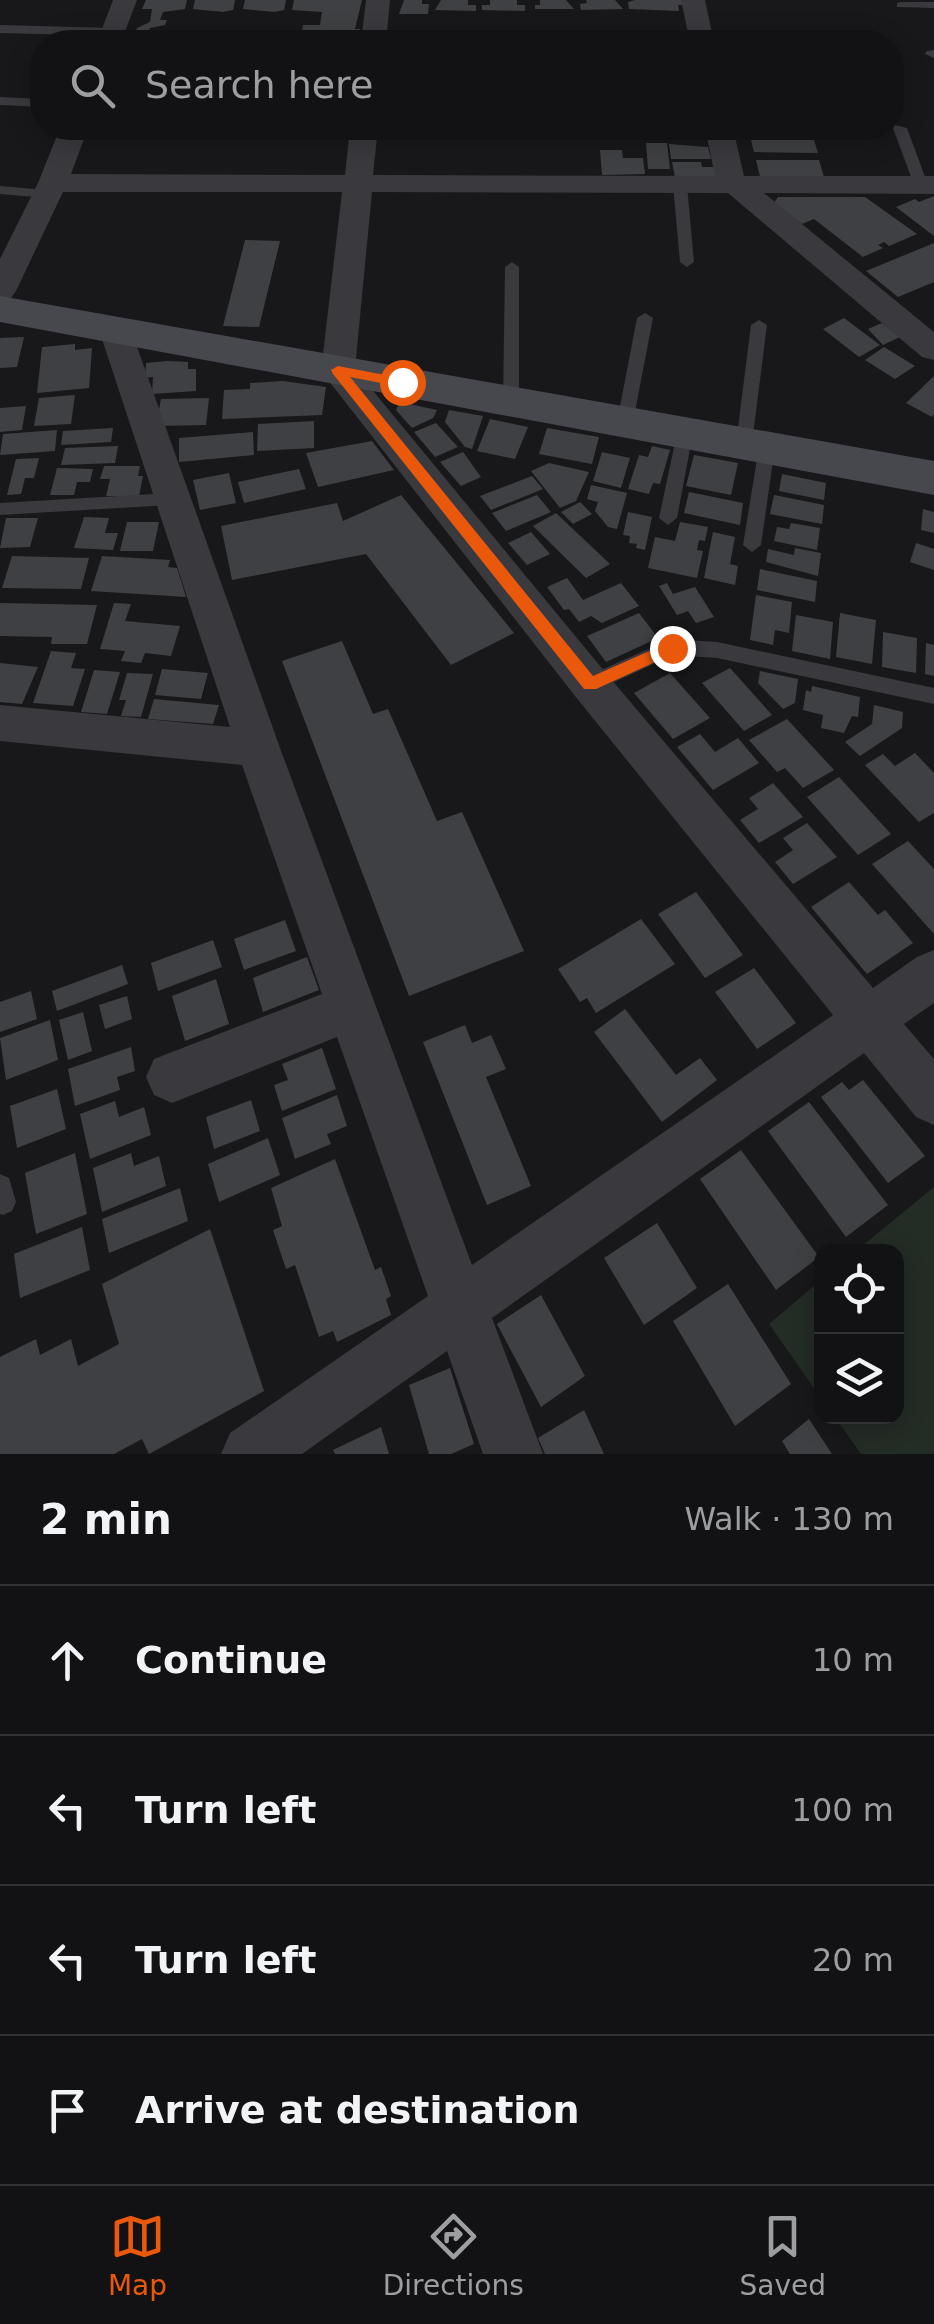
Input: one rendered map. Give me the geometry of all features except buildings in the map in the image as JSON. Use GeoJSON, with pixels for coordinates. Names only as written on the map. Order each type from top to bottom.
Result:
{"type":"FeatureCollection","features":[{"type":"Feature","properties":{"kind":"street"},"geometry":{"type":"LineString","coordinates":[[114,30],[125,0]]}},
{"type":"Feature","properties":{"kind":"street"},"geometry":{"type":"LineString","coordinates":[[375,30],[378,0]]}},
{"type":"Feature","properties":{"kind":"street"},"geometry":{"type":"LineString","coordinates":[[693,0],[699,30]]}},
{"type":"Feature","properties":{"kind":"street"},"geometry":{"type":"LineString","coordinates":[[0,291],[69,140]]}},
{"type":"Feature","properties":{"kind":"street"},"geometry":{"type":"LineString","coordinates":[[363,140],[338,370],[590,684],[934,1099]]}},
{"type":"Feature","properties":{"kind":"street"},"geometry":{"type":"LineString","coordinates":[[721,140],[730,181],[934,350]]}},
{"type":"Feature","properties":{"kind":"street"},"geometry":{"type":"LineString","coordinates":[[50,188],[928,185]]}},
{"type":"Feature","properties":{"kind":"street"},"geometry":{"type":"LineString","coordinates":[[0,309],[934,478]]}},
{"type":"Feature","properties":{"kind":"street"},"geometry":{"type":"LineString","coordinates":[[115,330],[258,748],[514,1454]]}},
{"type":"Feature","properties":{"kind":"street"},"geometry":{"type":"LineString","coordinates":[[0,723],[258,748]]}},
{"type":"Feature","properties":{"kind":"street"},"geometry":{"type":"LineString","coordinates":[[282,1445],[460,1307],[934,974]]}},
{"type":"Feature","properties":{"kind":"street"},"geometry":{"type":"LineString","coordinates":[[172,1077],[351,1007]]}},
{"type":"Feature","properties":{"kind":"lane"},"geometry":{"type":"LineString","coordinates":[[900,5],[934,5]]}},
{"type":"Feature","properties":{"kind":"lane"},"geometry":{"type":"LineString","coordinates":[[0,30],[30,32]]}},
{"type":"Feature","properties":{"kind":"lane"},"geometry":{"type":"LineString","coordinates":[[0,101],[30,102]]}},
{"type":"Feature","properties":{"kind":"lane"},"geometry":{"type":"LineString","coordinates":[[904,136],[928,185]]}},
{"type":"Feature","properties":{"kind":"lane"},"geometry":{"type":"LineString","coordinates":[[680,185],[687,262]]}},
{"type":"Feature","properties":{"kind":"lane"},"geometry":{"type":"LineString","coordinates":[[0,190],[50,188]]}},
{"type":"Feature","properties":{"kind":"lane"},"geometry":{"type":"LineString","coordinates":[[511,402],[512,267]]}},
{"type":"Feature","properties":{"kind":"lane"},"geometry":{"type":"LineString","coordinates":[[625,422],[644,318]]}},
{"type":"Feature","properties":{"kind":"lane"},"geometry":{"type":"LineString","coordinates":[[752,544],[760,326]]}},
{"type":"Feature","properties":{"kind":"lane"},"geometry":{"type":"LineString","coordinates":[[668,518],[686,433]]}},
{"type":"Feature","properties":{"kind":"lane"},"geometry":{"type":"LineString","coordinates":[[0,509],[170,500]]}},
{"type":"Feature","properties":{"kind":"lane"},"geometry":{"type":"LineString","coordinates":[[590,684],[672,648],[717,650],[934,696]]}},
{"type":"Feature","properties":{"kind":"shaded area"},"geometry":{"type":"Polygon","coordinates":[[[934,1187],[934,1454],[861,1454],[840,1424],[904,1424],[904,1244],[865,1244],[934,1187]]]}},
{"type":"Feature","properties":{"kind":"shaded area"},"geometry":{"type":"Polygon","coordinates":[[[814,1286],[814,1388],[769,1324],[814,1286]]]}},
{"type":"Feature","properties":{"kind":"route"},"geometry":{"type":"LineString","coordinates":[[402,382],[338,370],[590,684],[672,648]]}}]}
